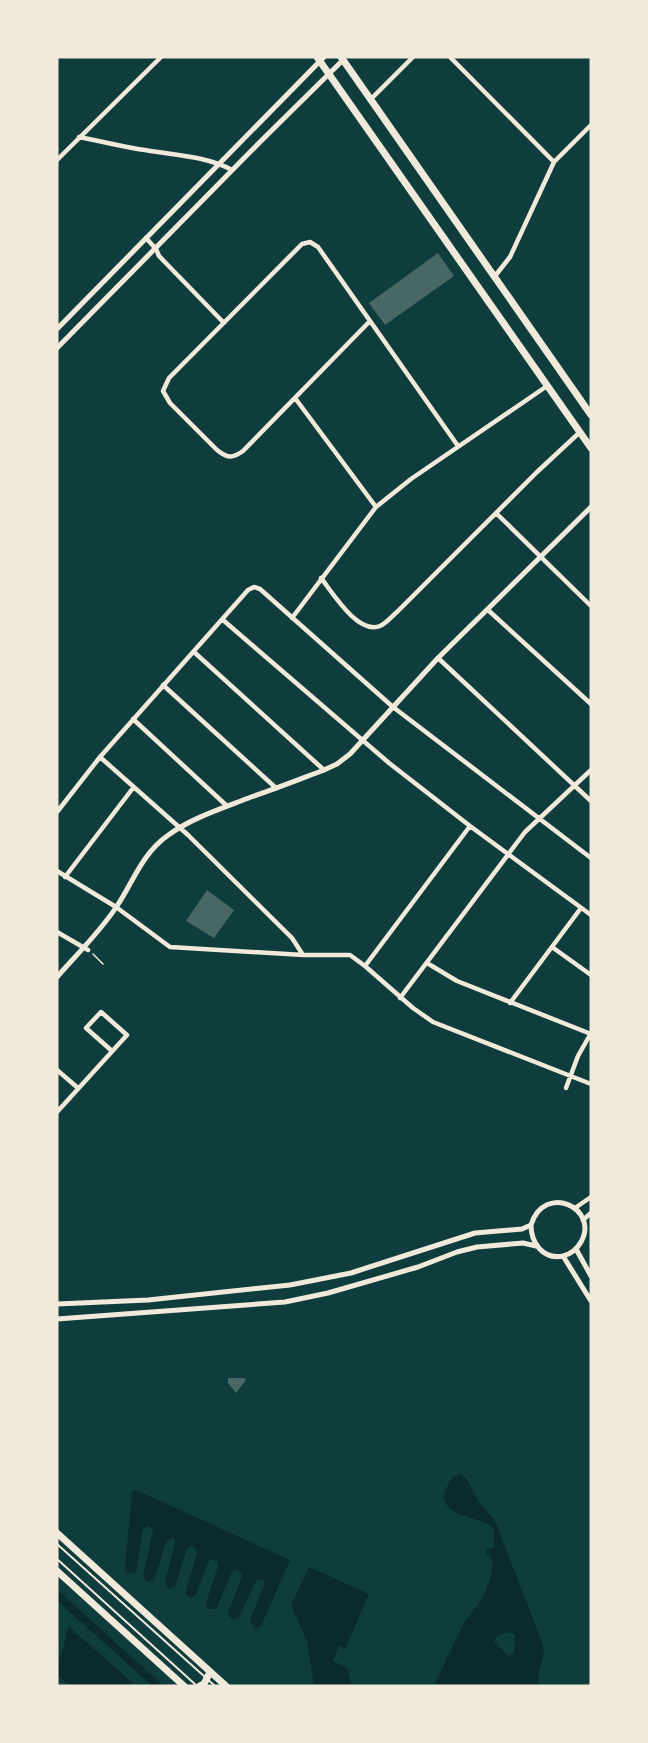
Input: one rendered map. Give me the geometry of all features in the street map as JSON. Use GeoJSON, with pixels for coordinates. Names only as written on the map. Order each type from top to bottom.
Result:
{"type":"FeatureCollection","features":[{"type":"Feature","properties":{"kind":"main road"},"geometry":{"type":"LineString","coordinates":[[320,58],[328,74],[591,447]]}},
{"type":"Feature","properties":{"kind":"main road"},"geometry":{"type":"LineString","coordinates":[[342,59],[591,415]]}},
{"type":"Feature","properties":{"kind":"main road"},"geometry":{"type":"LineString","coordinates":[[57,1533],[209,1676],[226,1686]]}},
{"type":"Feature","properties":{"kind":"main road"},"geometry":{"type":"LineString","coordinates":[[57,1571],[185,1686]]}},
{"type":"Feature","properties":{"kind":"main road"},"geometry":{"type":"LineString","coordinates":[[199,1686],[209,1676]]}},
{"type":"Feature","properties":{"kind":"street"},"geometry":{"type":"LineString","coordinates":[[57,160],[161,57]]}},
{"type":"Feature","properties":{"kind":"street"},"geometry":{"type":"LineString","coordinates":[[371,99],[413,57]]}},
{"type":"Feature","properties":{"kind":"street"},"geometry":{"type":"LineString","coordinates":[[450,57],[554,162]]}},
{"type":"Feature","properties":{"kind":"street"},"geometry":{"type":"LineString","coordinates":[[57,329],[220,164],[320,58]]}},
{"type":"Feature","properties":{"kind":"street"},"geometry":{"type":"LineString","coordinates":[[57,348],[342,59]]}},
{"type":"Feature","properties":{"kind":"street"},"geometry":{"type":"LineString","coordinates":[[495,276],[510,257],[554,162],[591,125]]}},
{"type":"Feature","properties":{"kind":"street"},"geometry":{"type":"LineString","coordinates":[[250,133],[260,142]]}},
{"type":"Feature","properties":{"kind":"street"},"geometry":{"type":"LineString","coordinates":[[80,137],[220,164],[232,170]]}},
{"type":"Feature","properties":{"kind":"street"},"geometry":{"type":"LineString","coordinates":[[146,238],[172,270],[224,323]]}},
{"type":"Feature","properties":{"kind":"street"},"geometry":{"type":"LineString","coordinates":[[369,322],[236,456],[224,456],[217,450],[170,403],[163,391],[169,378],[302,244],[310,242],[318,247],[458,446]]}},
{"type":"Feature","properties":{"kind":"street"},"geometry":{"type":"LineString","coordinates":[[292,618],[376,507],[411,479],[547,386]]}},
{"type":"Feature","properties":{"kind":"street"},"geometry":{"type":"LineString","coordinates":[[295,398],[376,507]]}},
{"type":"Feature","properties":{"kind":"street"},"geometry":{"type":"LineString","coordinates":[[321,578],[347,611],[364,626],[372,628],[380,626],[580,432]]}},
{"type":"Feature","properties":{"kind":"street"},"geometry":{"type":"LineString","coordinates":[[57,976],[86,949],[116,907],[147,854],[167,836],[227,806],[324,770],[350,754],[438,658],[591,507]]}},
{"type":"Feature","properties":{"kind":"street"},"geometry":{"type":"LineString","coordinates":[[496,513],[591,606]]}},
{"type":"Feature","properties":{"kind":"street"},"geometry":{"type":"LineString","coordinates":[[57,812],[133,719],[248,590],[254,587],[393,707],[591,858]]}},
{"type":"Feature","properties":{"kind":"street"},"geometry":{"type":"LineString","coordinates":[[488,610],[591,704]]}},
{"type":"Feature","properties":{"kind":"street"},"geometry":{"type":"LineString","coordinates":[[223,620],[363,742],[470,826],[591,915]]}},
{"type":"Feature","properties":{"kind":"street"},"geometry":{"type":"LineString","coordinates":[[194,652],[324,770]]}},
{"type":"Feature","properties":{"kind":"street"},"geometry":{"type":"LineString","coordinates":[[438,658],[591,801]]}},
{"type":"Feature","properties":{"kind":"street"},"geometry":{"type":"LineString","coordinates":[[163,686],[276,788]]}},
{"type":"Feature","properties":{"kind":"street"},"geometry":{"type":"LineString","coordinates":[[133,719],[227,806]]}},
{"type":"Feature","properties":{"kind":"street"},"geometry":{"type":"LineString","coordinates":[[100,757],[180,828],[292,938],[303,955]]}},
{"type":"Feature","properties":{"kind":"street"},"geometry":{"type":"LineString","coordinates":[[400,998],[537,819],[591,770]]}},
{"type":"Feature","properties":{"kind":"street"},"geometry":{"type":"LineString","coordinates":[[65,877],[133,788]]}},
{"type":"Feature","properties":{"kind":"street"},"geometry":{"type":"LineString","coordinates":[[365,966],[470,826]]}},
{"type":"Feature","properties":{"kind":"street"},"geometry":{"type":"LineString","coordinates":[[57,871],[116,907],[170,947],[303,955],[350,955],[400,998],[433,1022],[591,1084]]}},
{"type":"Feature","properties":{"kind":"street"},"geometry":{"type":"LineString","coordinates":[[510,1002],[581,908]]}},
{"type":"Feature","properties":{"kind":"street"},"geometry":{"type":"LineString","coordinates":[[57,932],[86,949]]}},
{"type":"Feature","properties":{"kind":"street"},"geometry":{"type":"LineString","coordinates":[[552,947],[591,975]]}},
{"type":"Feature","properties":{"kind":"street"},"geometry":{"type":"LineString","coordinates":[[427,963],[457,981],[591,1033],[566,1088]]}},
{"type":"Feature","properties":{"kind":"street"},"geometry":{"type":"LineString","coordinates":[[57,1112],[78,1088],[112,1052],[127,1035],[101,1012],[86,1028],[112,1052]]}},
{"type":"Feature","properties":{"kind":"street"},"geometry":{"type":"LineString","coordinates":[[57,1070],[78,1088]]}},
{"type":"Feature","properties":{"kind":"street"},"geometry":{"type":"LineString","coordinates":[[575,1208],[590,1199]]}},
{"type":"Feature","properties":{"kind":"street"},"geometry":{"type":"LineString","coordinates":[[560,1202],[575,1208],[583,1220],[588,1233],[576,1249],[563,1256],[548,1255],[532,1240],[533,1217],[538,1211],[552,1203],[560,1202]]}},
{"type":"Feature","properties":{"kind":"street"},"geometry":{"type":"LineString","coordinates":[[583,1220],[591,1213]]}},
{"type":"Feature","properties":{"kind":"street"},"geometry":{"type":"LineString","coordinates":[[57,1304],[148,1299],[290,1285],[351,1273],[456,1238],[482,1232],[522,1229],[531,1225]]}},
{"type":"Feature","properties":{"kind":"street"},"geometry":{"type":"LineString","coordinates":[[57,1319],[285,1302],[309,1298],[417,1268],[457,1252],[477,1247],[523,1243],[536,1246]]}},
{"type":"Feature","properties":{"kind":"street"},"geometry":{"type":"LineString","coordinates":[[576,1249],[591,1276]]}},
{"type":"Feature","properties":{"kind":"street"},"geometry":{"type":"LineString","coordinates":[[563,1256],[591,1300]]}},
{"type":"Feature","properties":{"kind":"street"},"geometry":{"type":"LineString","coordinates":[[231,1291],[232,1305]]}},
{"type":"Feature","properties":{"kind":"lane"},"geometry":{"type":"LineString","coordinates":[[57,1544],[209,1676],[216,1686]]}},
{"type":"Feature","properties":{"kind":"lane"},"geometry":{"type":"LineString","coordinates":[[57,1559],[199,1686]]}},
{"type":"Feature","properties":{"kind":"path"},"geometry":{"type":"LineString","coordinates":[[86,949],[103,964]]}},
{"type":"Feature","properties":{"kind":"water"},"geometry":{"type":"Polygon","coordinates":[[[461,1474],[496,1523],[543,1645],[544,1652],[538,1686],[436,1686],[435,1683],[465,1621],[485,1593],[493,1561],[486,1553],[486,1550],[494,1547],[494,1530],[491,1525],[458,1513],[446,1503],[444,1496],[447,1487],[452,1478],[461,1474]],[[511,1632],[498,1635],[494,1641],[510,1656],[514,1652],[515,1635],[511,1632]]]}},
{"type":"Feature","properties":{"kind":"water"},"geometry":{"type":"Polygon","coordinates":[[[136,1490],[290,1560],[261,1626],[254,1627],[250,1620],[264,1585],[264,1581],[258,1579],[239,1617],[229,1617],[228,1613],[242,1577],[238,1569],[232,1572],[216,1609],[209,1609],[206,1603],[218,1566],[217,1561],[211,1559],[209,1561],[196,1594],[193,1597],[186,1595],[197,1553],[192,1546],[187,1549],[175,1586],[169,1589],[166,1586],[174,1538],[166,1542],[155,1578],[149,1582],[145,1580],[143,1576],[153,1531],[151,1527],[148,1526],[143,1530],[136,1572],[126,1573],[132,1491],[136,1490]]]}},
{"type":"Feature","properties":{"kind":"water"},"geometry":{"type":"Polygon","coordinates":[[[309,1567],[369,1594],[345,1649],[339,1646],[333,1661],[347,1668],[352,1686],[314,1686],[307,1641],[291,1605],[309,1567]]]}},
{"type":"Feature","properties":{"kind":"water"},"geometry":{"type":"Polygon","coordinates":[[[68,1626],[133,1683],[71,1686],[59,1677],[57,1663],[63,1650],[68,1626]]]}},
{"type":"Feature","properties":{"kind":"building"},"geometry":{"type":"Polygon","coordinates":[[[438,253],[454,276],[385,325],[369,303],[438,253]]]}},
{"type":"Feature","properties":{"kind":"building"},"geometry":{"type":"Polygon","coordinates":[[[207,890],[234,910],[214,938],[186,921],[207,890]]]}},
{"type":"Feature","properties":{"kind":"building"},"geometry":{"type":"Polygon","coordinates":[[[228,1378],[246,1380],[236,1393],[228,1383],[228,1378]]]}},
{"type":"Feature","properties":{"kind":"waterway"},"geometry":{"type":"LineString","coordinates":[[57,1595],[158,1686]]}}]}
